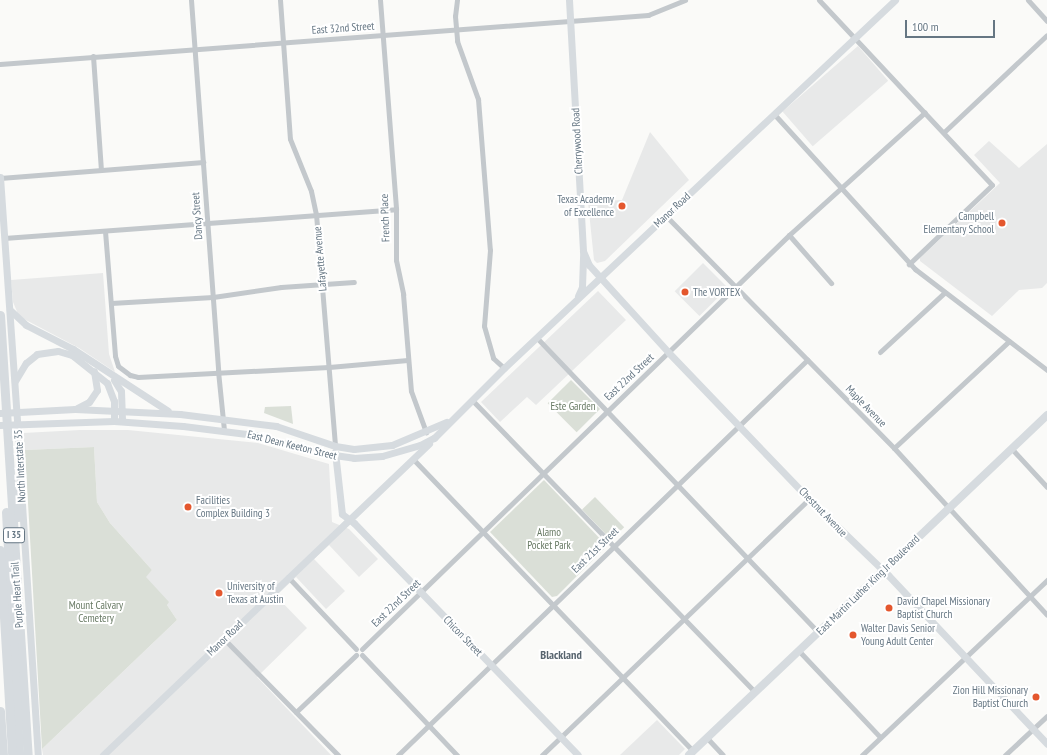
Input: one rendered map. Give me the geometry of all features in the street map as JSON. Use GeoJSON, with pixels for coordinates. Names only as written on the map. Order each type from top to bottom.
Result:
{"type":"FeatureCollection","features":[{"type":"Feature","properties":{"kind":"highway","name":"Purple Heart Trail"},"geometry":{"type":"LineString","coordinates":[[0,315],[28,755]]}},
{"type":"Feature","properties":{"kind":"highway","name":"Purple Heart Trail"},"geometry":{"type":"LineString","coordinates":[[0,403],[20,755]]}},
{"type":"Feature","properties":{"kind":"highway"},"geometry":{"type":"LineString","coordinates":[[10,598],[18,529],[21,476]]}},
{"type":"Feature","properties":{"kind":"highway","name":"Purple Heart Trail"},"geometry":{"type":"LineString","coordinates":[[0,550],[12,755]]}},
{"type":"Feature","properties":{"kind":"highway"},"geometry":{"type":"LineString","coordinates":[[0,711],[3,755]]}},
{"type":"Feature","properties":{"kind":"main road","name":"Cherrywood Road"},"geometry":{"type":"LineString","coordinates":[[569,0],[583,251],[589,265],[600,278]]}},
{"type":"Feature","properties":{"kind":"main road","name":"Manor Road"},"geometry":{"type":"LineString","coordinates":[[450,420],[895,0]]}},
{"type":"Feature","properties":{"kind":"main road","name":"North Interstate 35"},"geometry":{"type":"LineString","coordinates":[[0,177],[19,432],[38,755]]}},
{"type":"Feature","properties":{"kind":"main road"},"geometry":{"type":"LineString","coordinates":[[577,299],[582,287],[583,251]]}},
{"type":"Feature","properties":{"kind":"main road","name":"Chestnut Avenue"},"geometry":{"type":"LineString","coordinates":[[600,278],[669,353],[809,499],[965,656],[1047,744]]}},
{"type":"Feature","properties":{"kind":"main road"},"geometry":{"type":"LineString","coordinates":[[10,310],[26,325],[73,349],[163,410],[180,414]]}},
{"type":"Feature","properties":{"kind":"main road"},"geometry":{"type":"LineString","coordinates":[[15,381],[26,363],[38,354],[50,351],[72,355],[94,371],[107,383],[112,392],[115,409],[114,421]]}},
{"type":"Feature","properties":{"kind":"main road"},"geometry":{"type":"LineString","coordinates":[[76,409],[88,402],[97,390],[94,371]]}},
{"type":"Feature","properties":{"kind":"main road"},"geometry":{"type":"LineString","coordinates":[[112,376],[121,391],[123,410],[122,421]]}},
{"type":"Feature","properties":{"kind":"main road","name":"East Dean Keeton Street"},"geometry":{"type":"LineString","coordinates":[[0,413],[76,409],[115,409],[180,414],[276,426],[335,446],[354,449],[380,448],[426,432],[450,420]]}},
{"type":"Feature","properties":{"kind":"main road","name":"East Martin Luther King Jr Boulevard"},"geometry":{"type":"LineString","coordinates":[[691,753],[1047,415]]}},
{"type":"Feature","properties":{"kind":"main road","name":"East Dean Keeton Street"},"geometry":{"type":"LineString","coordinates":[[1,430],[122,421],[224,430],[273,438],[336,456],[382,456],[408,450],[434,438],[450,420]]}},
{"type":"Feature","properties":{"kind":"main road","name":"Manor Road"},"geometry":{"type":"LineString","coordinates":[[103,755],[434,438]]}},
{"type":"Feature","properties":{"kind":"main road","name":"Lafayette Avenue"},"geometry":{"type":"LineString","coordinates":[[335,446],[340,510],[348,519]]}},
{"type":"Feature","properties":{"kind":"main road","name":"Chicon Street"},"geometry":{"type":"LineString","coordinates":[[348,519],[421,592],[578,755]]}},
{"type":"Feature","properties":{"kind":"street","name":"Dancy Street"},"geometry":{"type":"LineString","coordinates":[[192,0],[202,162],[224,430]]}},
{"type":"Feature","properties":{"kind":"street","name":"Lafayette Avenue"},"geometry":{"type":"LineString","coordinates":[[280,0],[290,138],[311,191],[316,214],[335,446]]}},
{"type":"Feature","properties":{"kind":"street","name":"French Place"},"geometry":{"type":"LineString","coordinates":[[380,0],[396,209],[396,260],[403,294],[408,360],[416,408],[426,432]]}},
{"type":"Feature","properties":{"kind":"street"},"geometry":{"type":"LineString","coordinates":[[457,0],[456,30],[460,54],[478,98],[490,250],[484,326],[493,358],[504,368]]}},
{"type":"Feature","properties":{"kind":"street","name":"East 32nd Street"},"geometry":{"type":"LineString","coordinates":[[0,64],[654,14],[684,0]]}},
{"type":"Feature","properties":{"kind":"street"},"geometry":{"type":"LineString","coordinates":[[819,0],[992,185],[909,264]]}},
{"type":"Feature","properties":{"kind":"street"},"geometry":{"type":"LineString","coordinates":[[1028,0],[1047,21]]}},
{"type":"Feature","properties":{"kind":"street"},"geometry":{"type":"LineString","coordinates":[[944,132],[1047,35]]}},
{"type":"Feature","properties":{"kind":"street"},"geometry":{"type":"LineString","coordinates":[[93,56],[100,170]]}},
{"type":"Feature","properties":{"kind":"street","name":"East 22nd Street"},"geometry":{"type":"LineString","coordinates":[[359,649],[421,592],[483,530],[669,353],[789,235],[842,189],[925,112]]}},
{"type":"Feature","properties":{"kind":"street"},"geometry":{"type":"LineString","coordinates":[[774,114],[909,264],[1010,340],[1047,370]]}},
{"type":"Feature","properties":{"kind":"street"},"geometry":{"type":"LineString","coordinates":[[0,177],[202,162]]}},
{"type":"Feature","properties":{"kind":"street"},"geometry":{"type":"LineString","coordinates":[[4,238],[396,209]]}},
{"type":"Feature","properties":{"kind":"street","name":"Maple Avenue"},"geometry":{"type":"LineString","coordinates":[[666,216],[894,448],[1047,616]]}},
{"type":"Feature","properties":{"kind":"street"},"geometry":{"type":"LineString","coordinates":[[105,230],[115,356],[124,372],[138,377],[218,371],[329,367],[408,360]]}},
{"type":"Feature","properties":{"kind":"street"},"geometry":{"type":"LineString","coordinates":[[789,235],[831,283]]}},
{"type":"Feature","properties":{"kind":"street"},"geometry":{"type":"LineString","coordinates":[[111,303],[213,297],[322,284],[354,282]]}},
{"type":"Feature","properties":{"kind":"street"},"geometry":{"type":"LineString","coordinates":[[880,352],[945,292]]}},
{"type":"Feature","properties":{"kind":"street"},"geometry":{"type":"LineString","coordinates":[[537,338],[609,410],[818,632]]}},
{"type":"Feature","properties":{"kind":"street"},"geometry":{"type":"LineString","coordinates":[[894,448],[1010,340]]}},
{"type":"Feature","properties":{"kind":"street","name":"East 21st Street"},"geometry":{"type":"LineString","coordinates":[[398,755],[807,360]]}},
{"type":"Feature","properties":{"kind":"street"},"geometry":{"type":"LineString","coordinates":[[472,400],[542,474],[615,546],[755,692]]}},
{"type":"Feature","properties":{"kind":"street"},"geometry":{"type":"LineString","coordinates":[[1011,448],[1047,486]]}},
{"type":"Feature","properties":{"kind":"street"},"geometry":{"type":"LineString","coordinates":[[413,459],[483,530],[623,678],[691,753]]}},
{"type":"Feature","properties":{"kind":"street"},"geometry":{"type":"LineString","coordinates":[[542,755],[809,499]]}},
{"type":"Feature","properties":{"kind":"street"},"geometry":{"type":"LineString","coordinates":[[288,577],[359,649],[362,655],[457,755]]}},
{"type":"Feature","properties":{"kind":"street"},"geometry":{"type":"LineString","coordinates":[[862,755],[1047,580]]}},
{"type":"Feature","properties":{"kind":"street"},"geometry":{"type":"LineString","coordinates":[[224,638],[338,755]]}},
{"type":"Feature","properties":{"kind":"street"},"geometry":{"type":"LineString","coordinates":[[296,712],[356,655],[359,649]]}},
{"type":"Feature","properties":{"kind":"street"},"geometry":{"type":"LineString","coordinates":[[799,651],[880,737]]}},
{"type":"Feature","properties":{"kind":"street"},"geometry":{"type":"LineString","coordinates":[[356,655],[362,655]]}},
{"type":"Feature","properties":{"kind":"street"},"geometry":{"type":"LineString","coordinates":[[1005,755],[1047,716]]}},
{"type":"Feature","properties":{"kind":"street"},"geometry":{"type":"LineString","coordinates":[[707,738],[723,755]]}},
{"type":"Feature","properties":{"kind":"shaded area"},"geometry":{"type":"Polygon","coordinates":[[[858,46],[888,81],[813,146],[783,112],[858,46]]]}},
{"type":"Feature","properties":{"kind":"shaded area"},"geometry":{"type":"Polygon","coordinates":[[[650,132],[689,180],[605,261],[597,263],[594,260],[588,202],[622,200],[650,132]]]}},
{"type":"Feature","properties":{"kind":"shaded area","name":"Campbell Elementary School"},"geometry":{"type":"Polygon","coordinates":[[[989,141],[1019,168],[1047,144],[1047,283],[1042,288],[1019,290],[992,316],[920,261],[920,258],[1000,183],[974,155],[989,141]]]}},
{"type":"Feature","properties":{"kind":"shaded area","name":"The VORTEX"},"geometry":{"type":"Polygon","coordinates":[[[703,263],[728,288],[699,316],[675,291],[703,263]]]}},
{"type":"Feature","properties":{"kind":"shaded area"},"geometry":{"type":"Polygon","coordinates":[[[103,273],[109,354],[115,372],[79,348],[24,319],[18,314],[13,302],[11,280],[103,273]]]}},
{"type":"Feature","properties":{"kind":"shaded area"},"geometry":{"type":"Polygon","coordinates":[[[598,291],[626,320],[536,405],[527,397],[500,422],[481,402],[598,291]]]}},
{"type":"Feature","properties":{"kind":"shaded area","name":"University of Texas at Austin"},"geometry":{"type":"Polygon","coordinates":[[[80,430],[128,430],[258,443],[329,464],[332,522],[349,529],[378,559],[359,577],[329,545],[314,559],[345,591],[326,609],[296,577],[276,596],[307,628],[257,677],[331,755],[43,755],[42,749],[177,620],[167,605],[168,602],[145,577],[152,570],[110,523],[97,502],[94,447],[25,450],[23,433],[80,430]]]}},
{"type":"Feature","properties":{"kind":"shaded area"},"geometry":{"type":"Polygon","coordinates":[[[657,720],[685,749],[679,755],[620,755],[657,720]]]}},
{"type":"Feature","properties":{"kind":"green space","name":"Este Garden"},"geometry":{"type":"Polygon","coordinates":[[[571,380],[600,409],[577,432],[548,403],[571,380]]]}},
{"type":"Feature","properties":{"kind":"green space"},"geometry":{"type":"Polygon","coordinates":[[[291,406],[293,424],[264,413],[265,407],[291,406]]]}},
{"type":"Feature","properties":{"kind":"green space","name":"Mount Calvary Cemetery"},"geometry":{"type":"Polygon","coordinates":[[[94,447],[97,502],[110,523],[152,570],[146,577],[169,602],[167,605],[177,620],[42,749],[25,450],[94,447]]]}},
{"type":"Feature","properties":{"kind":"green space","name":"Alamo Pocket Park"},"geometry":{"type":"Polygon","coordinates":[[[544,480],[607,546],[557,596],[552,597],[490,532],[544,480]]]}},
{"type":"Feature","properties":{"kind":"green space"},"geometry":{"type":"Polygon","coordinates":[[[595,497],[624,527],[611,540],[582,510],[595,497]]]}},
{"type":"Feature","properties":{"kind":"place","name":"Texas Academy of Excellence"},"geometry":{"type":"Point","coordinates":[622,206]}},
{"type":"Feature","properties":{"kind":"place","name":"Campbell Elementary School"},"geometry":{"type":"Point","coordinates":[1002,223]}},
{"type":"Feature","properties":{"kind":"place","name":"The VORTEX"},"geometry":{"type":"Point","coordinates":[685,292]}},
{"type":"Feature","properties":{"kind":"place","name":"Facilities Complex Building 3"},"geometry":{"type":"Point","coordinates":[188,507]}},
{"type":"Feature","properties":{"kind":"place","name":"University of Texas at Austin"},"geometry":{"type":"Point","coordinates":[219,593]}},
{"type":"Feature","properties":{"kind":"place","name":"David Chapel Missionary Baptist Church"},"geometry":{"type":"Point","coordinates":[889,608]}},
{"type":"Feature","properties":{"kind":"place","name":"Walter Davis Senior Young Adult Center"},"geometry":{"type":"Point","coordinates":[853,635]}},
{"type":"Feature","properties":{"kind":"place","name":"Zion Hill Missionary Baptist Church"},"geometry":{"type":"Point","coordinates":[1036,697]}},
{"type":"Feature","properties":{"kind":"district","name":"Blackland"},"geometry":{"type":"Point","coordinates":[561,655]}}]}
